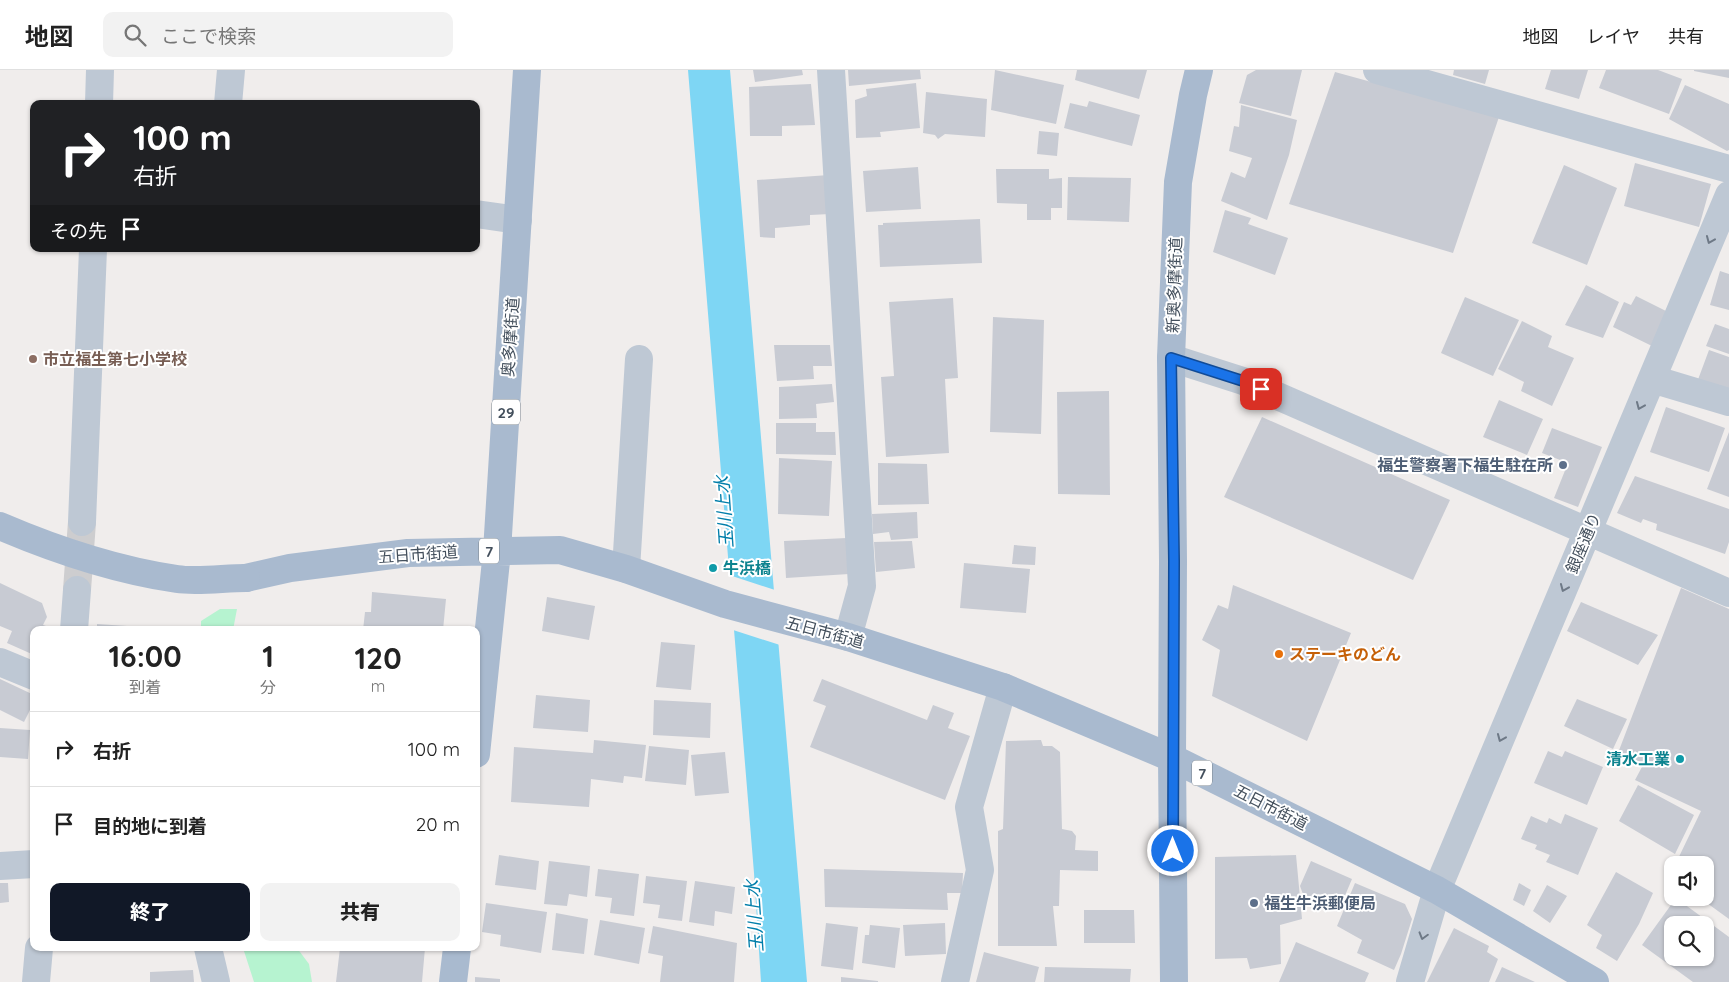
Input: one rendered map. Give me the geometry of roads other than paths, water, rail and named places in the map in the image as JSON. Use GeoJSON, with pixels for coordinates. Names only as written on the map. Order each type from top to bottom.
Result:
{"type":"FeatureCollection","features":[{"type":"Feature","properties":{"kind":"main road","name":"奥多摩街道"},"geometry":{"type":"LineString","coordinates":[[480,715],[497,551],[527,70]]}},
{"type":"Feature","properties":{"kind":"main road","name":"新奥多摩街道"},"geometry":{"type":"LineString","coordinates":[[1174,982],[1172,758],[1174,561],[1171,358],[1178,182],[1193,95],[1200,70]]}},
{"type":"Feature","properties":{"kind":"main road","name":"五日市街道"},"geometry":{"type":"LineString","coordinates":[[0,526],[71,553],[178,579],[246,578],[290,568],[408,553],[560,550],[626,569],[725,604],[848,637],[1003,686],[1172,758],[1437,890],[1595,982]]}},
{"type":"Feature","properties":{"kind":"main road"},"geometry":{"type":"LineString","coordinates":[[453,982],[457,951]]}},
{"type":"Feature","properties":{"kind":"street"},"geometry":{"type":"LineString","coordinates":[[99,100],[100,70]]}},
{"type":"Feature","properties":{"kind":"street"},"geometry":{"type":"LineString","coordinates":[[228,100],[231,70]]}},
{"type":"Feature","properties":{"kind":"street"},"geometry":{"type":"LineString","coordinates":[[831,70],[862,586],[848,637]]}},
{"type":"Feature","properties":{"kind":"street"},"geometry":{"type":"LineString","coordinates":[[1377,70],[1729,168]]}},
{"type":"Feature","properties":{"kind":"street","name":"銀座通り"},"geometry":{"type":"LineString","coordinates":[[1410,982],[1437,890],[1729,196]]}},
{"type":"Feature","properties":{"kind":"street"},"geometry":{"type":"LineString","coordinates":[[480,215],[518,220]]}},
{"type":"Feature","properties":{"kind":"street"},"geometry":{"type":"LineString","coordinates":[[82,522],[93,252]]}},
{"type":"Feature","properties":{"kind":"street"},"geometry":{"type":"LineString","coordinates":[[1171,358],[1243,381],[1729,593]]}},
{"type":"Feature","properties":{"kind":"street"},"geometry":{"type":"LineString","coordinates":[[626,569],[639,359]]}},
{"type":"Feature","properties":{"kind":"street"},"geometry":{"type":"LineString","coordinates":[[1652,379],[1729,402]]}},
{"type":"Feature","properties":{"kind":"street"},"geometry":{"type":"LineString","coordinates":[[74,626],[77,590]]}},
{"type":"Feature","properties":{"kind":"street"},"geometry":{"type":"LineString","coordinates":[[0,662],[30,674]]}},
{"type":"Feature","properties":{"kind":"street"},"geometry":{"type":"LineString","coordinates":[[955,982],[980,870],[969,807],[1003,686]]}},
{"type":"Feature","properties":{"kind":"street"},"geometry":{"type":"LineString","coordinates":[[0,866],[30,864]]}},
{"type":"Feature","properties":{"kind":"street"},"geometry":{"type":"LineString","coordinates":[[36,982],[39,951]]}},
{"type":"Feature","properties":{"kind":"street"},"geometry":{"type":"LineString","coordinates":[[209,951],[216,982]]}},
{"type":"Feature","properties":{"kind":"water"},"geometry":{"type":"Polygon","coordinates":[[[688,70],[730,70],[807,982],[761,982],[754,873],[688,70]]]}},
{"type":"Feature","properties":{"kind":"tunnel"},"geometry":{"type":"LineString","coordinates":[[77,590],[82,522]]}},
{"type":"Feature","properties":{"kind":"place","name":"市立福生第七小学校"},"geometry":{"type":"Point","coordinates":[33,359]}},
{"type":"Feature","properties":{"kind":"place","name":"福生警察署下福生駐在所"},"geometry":{"type":"Point","coordinates":[1563,465]}},
{"type":"Feature","properties":{"kind":"place","name":"牛浜橋"},"geometry":{"type":"Point","coordinates":[713,568]}},
{"type":"Feature","properties":{"kind":"place","name":"ステーキのどん"},"geometry":{"type":"Point","coordinates":[1279,654]}},
{"type":"Feature","properties":{"kind":"place","name":"清水工業"},"geometry":{"type":"Point","coordinates":[1680,759]}},
{"type":"Feature","properties":{"kind":"place","name":"福生牛浜郵便局"},"geometry":{"type":"Point","coordinates":[1254,903]}},
{"type":"Feature","properties":{"kind":"water label","name":"玉川上水"},"geometry":{"type":"Point","coordinates":[724,512]}},
{"type":"Feature","properties":{"kind":"water label","name":"玉川上水"},"geometry":{"type":"Point","coordinates":[754,916]}}]}
